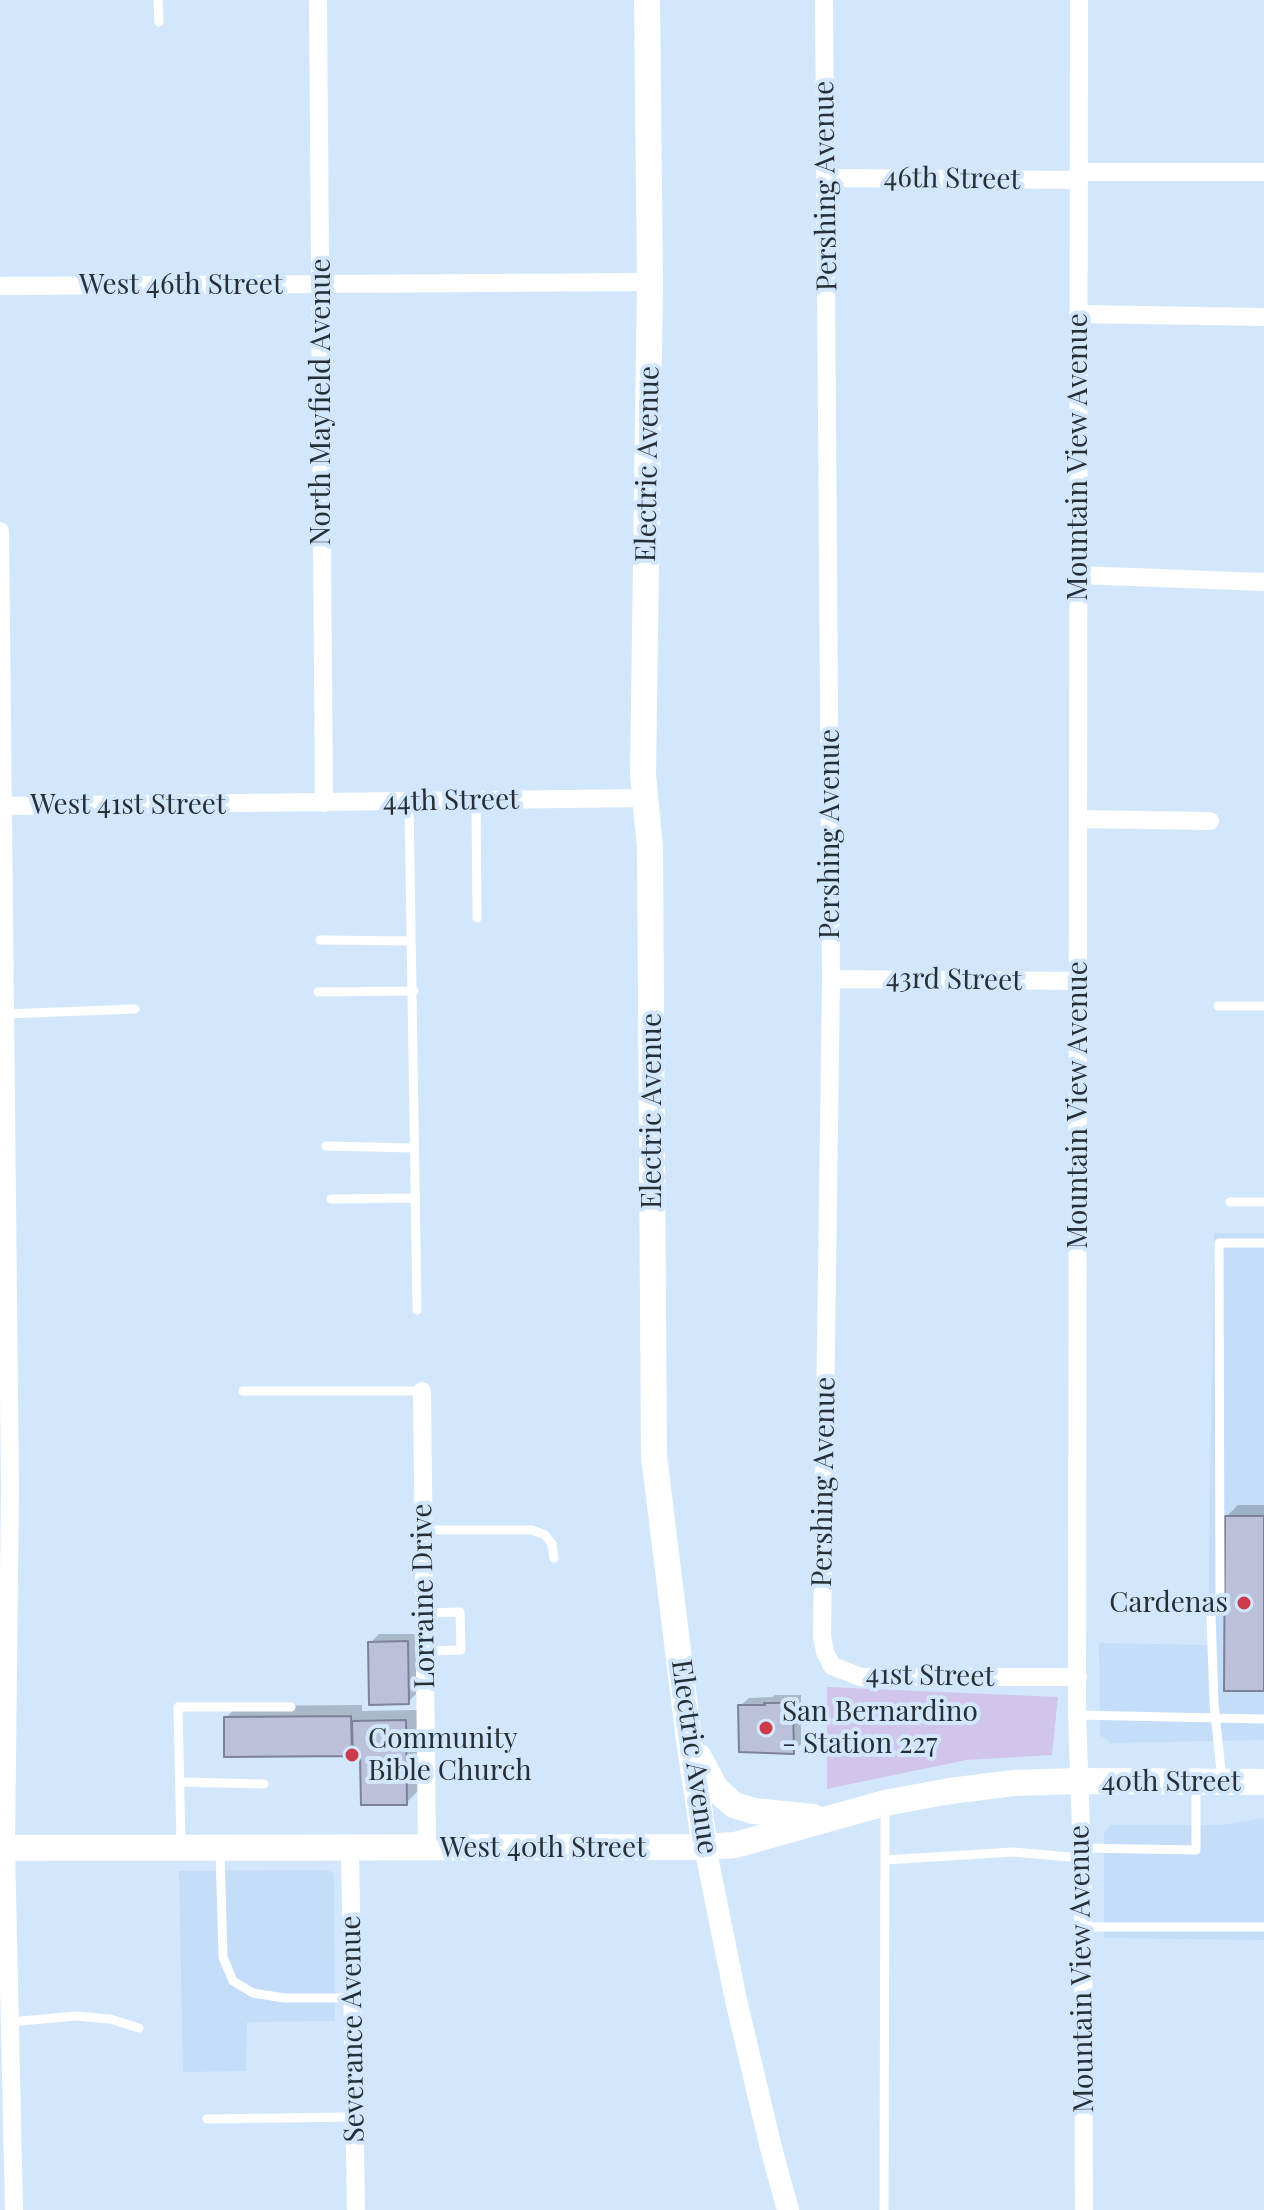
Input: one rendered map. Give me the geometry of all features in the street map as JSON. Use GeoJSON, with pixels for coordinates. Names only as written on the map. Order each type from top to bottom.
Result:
{"type":"FeatureCollection","features":[{"type":"Feature","properties":{"kind":"main road","name":"Electric Avenue"},"geometry":{"type":"LineString","coordinates":[[647,0],[650,282],[643,775],[650,848],[654,1456],[705,1847]]}},
{"type":"Feature","properties":{"kind":"main road"},"geometry":{"type":"LineString","coordinates":[[689,1740],[716,1789],[734,1805],[754,1811],[829,1818]]}},
{"type":"Feature","properties":{"kind":"main road","name":"West 40th Street"},"geometry":{"type":"LineString","coordinates":[[3,1848],[705,1847],[735,1845],[885,1803],[950,1791],[1014,1783],[1079,1781]]}},
{"type":"Feature","properties":{"kind":"main road","name":"40th Street"},"geometry":{"type":"LineString","coordinates":[[1079,1781],[1264,1782]]}},
{"type":"Feature","properties":{"kind":"street","name":"North Mayfield Avenue"},"geometry":{"type":"LineString","coordinates":[[318,0],[324,803]]}},
{"type":"Feature","properties":{"kind":"street","name":"Pershing Avenue"},"geometry":{"type":"LineString","coordinates":[[824,0],[831,979],[822,1636],[832,1666]]}},
{"type":"Feature","properties":{"kind":"street","name":"Mountain View Avenue"},"geometry":{"type":"LineString","coordinates":[[1079,0],[1077,1715],[1083,1927],[1084,2210]]}},
{"type":"Feature","properties":{"kind":"street","name":"46th Street"},"geometry":{"type":"LineString","coordinates":[[827,178],[1264,172]]}},
{"type":"Feature","properties":{"kind":"street","name":"West 46th Street"},"geometry":{"type":"LineString","coordinates":[[0,286],[650,282]]}},
{"type":"Feature","properties":{"kind":"street"},"geometry":{"type":"LineString","coordinates":[[1078,314],[1264,317]]}},
{"type":"Feature","properties":{"kind":"street"},"geometry":{"type":"LineString","coordinates":[[0,531],[10,1488],[3,1747],[4,1975],[10,2022],[14,2210]]}},
{"type":"Feature","properties":{"kind":"street"},"geometry":{"type":"LineString","coordinates":[[1078,575],[1264,582]]}},
{"type":"Feature","properties":{"kind":"street","name":"44th Street"},"geometry":{"type":"LineString","coordinates":[[256,804],[646,798]]}},
{"type":"Feature","properties":{"kind":"street","name":"West 41st Street"},"geometry":{"type":"LineString","coordinates":[[2,806],[256,804]]}},
{"type":"Feature","properties":{"kind":"street"},"geometry":{"type":"LineString","coordinates":[[1078,819],[1210,821]]}},
{"type":"Feature","properties":{"kind":"street","name":"43rd Street"},"geometry":{"type":"LineString","coordinates":[[831,979],[1078,981]]}},
{"type":"Feature","properties":{"kind":"street","name":"Lorraine Drive"},"geometry":{"type":"LineString","coordinates":[[422,1391],[427,1848]]}},
{"type":"Feature","properties":{"kind":"street","name":"41st Street"},"geometry":{"type":"LineString","coordinates":[[832,1666],[861,1677],[1078,1677]]}},
{"type":"Feature","properties":{"kind":"street","name":"Electric Avenue"},"geometry":{"type":"LineString","coordinates":[[705,1847],[736,2000],[788,2210]]}},
{"type":"Feature","properties":{"kind":"street","name":"Severance Avenue"},"geometry":{"type":"LineString","coordinates":[[350,1848],[356,2210]]}},
{"type":"Feature","properties":{"kind":"lane"},"geometry":{"type":"LineString","coordinates":[[158,0],[159,22]]}},
{"type":"Feature","properties":{"kind":"lane"},"geometry":{"type":"LineString","coordinates":[[476,801],[477,918]]}},
{"type":"Feature","properties":{"kind":"lane"},"geometry":{"type":"LineString","coordinates":[[409,802],[417,1310]]}},
{"type":"Feature","properties":{"kind":"lane"},"geometry":{"type":"LineString","coordinates":[[320,940],[411,941]]}},
{"type":"Feature","properties":{"kind":"lane"},"geometry":{"type":"LineString","coordinates":[[318,992],[414,991]]}},
{"type":"Feature","properties":{"kind":"lane"},"geometry":{"type":"LineString","coordinates":[[1218,1006],[1264,1006]]}},
{"type":"Feature","properties":{"kind":"lane"},"geometry":{"type":"LineString","coordinates":[[6,1014],[135,1009]]}},
{"type":"Feature","properties":{"kind":"lane"},"geometry":{"type":"LineString","coordinates":[[326,1146],[413,1148]]}},
{"type":"Feature","properties":{"kind":"lane"},"geometry":{"type":"LineString","coordinates":[[331,1199],[414,1198]]}},
{"type":"Feature","properties":{"kind":"lane"},"geometry":{"type":"LineString","coordinates":[[1230,1202],[1264,1202]]}},
{"type":"Feature","properties":{"kind":"lane"},"geometry":{"type":"LineString","coordinates":[[1222,1782],[1215,1718],[1211,1615],[1220,1594],[1219,1243],[1264,1243]]}},
{"type":"Feature","properties":{"kind":"lane"},"geometry":{"type":"LineString","coordinates":[[243,1391],[422,1391]]}},
{"type":"Feature","properties":{"kind":"lane"},"geometry":{"type":"LineString","coordinates":[[423,1530],[532,1530],[545,1535],[552,1544],[554,1558]]}},
{"type":"Feature","properties":{"kind":"lane"},"geometry":{"type":"LineString","coordinates":[[424,1613],[460,1612],[461,1650],[425,1651]]}},
{"type":"Feature","properties":{"kind":"lane"},"geometry":{"type":"LineString","coordinates":[[181,1848],[178,1707],[291,1707]]}},
{"type":"Feature","properties":{"kind":"lane"},"geometry":{"type":"LineString","coordinates":[[1077,1715],[1264,1719]]}},
{"type":"Feature","properties":{"kind":"lane"},"geometry":{"type":"LineString","coordinates":[[180,1782],[264,1784]]}},
{"type":"Feature","properties":{"kind":"lane"},"geometry":{"type":"LineString","coordinates":[[885,1860],[1013,1852],[1196,1850],[1196,1782]]}},
{"type":"Feature","properties":{"kind":"lane"},"geometry":{"type":"LineString","coordinates":[[884,2210],[885,1803]]}},
{"type":"Feature","properties":{"kind":"lane"},"geometry":{"type":"LineString","coordinates":[[220,1848],[223,1957],[233,1981],[253,1993],[284,1998],[353,1998]]}},
{"type":"Feature","properties":{"kind":"lane"},"geometry":{"type":"LineString","coordinates":[[1083,1927],[1264,1927]]}},
{"type":"Feature","properties":{"kind":"lane"},"geometry":{"type":"LineString","coordinates":[[10,2022],[76,2016],[110,2019],[139,2028]]}},
{"type":"Feature","properties":{"kind":"lane"},"geometry":{"type":"LineString","coordinates":[[207,2119],[355,2117]]}},
{"type":"Feature","properties":{"kind":"shaded area"},"geometry":{"type":"Polygon","coordinates":[[[1214,1233],[1264,1233],[1264,1740],[1111,1743],[1100,1735],[1099,1643],[1208,1645],[1214,1233]]]}},
{"type":"Feature","properties":{"kind":"shaded area"},"geometry":{"type":"Polygon","coordinates":[[[827,1687],[1058,1697],[1052,1755],[966,1760],[827,1789],[827,1687]]]}},
{"type":"Feature","properties":{"kind":"shaded area"},"geometry":{"type":"Polygon","coordinates":[[[1264,1818],[1264,1940],[1104,1938],[1104,1832],[1110,1825],[1222,1825],[1264,1818]]]}},
{"type":"Feature","properties":{"kind":"shaded area"},"geometry":{"type":"Polygon","coordinates":[[[328,1870],[334,1874],[335,2021],[247,2022],[246,2071],[183,2072],[179,1871],[328,1870]]]}},
{"type":"Feature","properties":{"kind":"building","name":"Cardenas"},"geometry":{"type":"Polygon","coordinates":[[[1225,1516],[1264,1516],[1264,1691],[1224,1691],[1225,1516]]]}},
{"type":"Feature","properties":{"kind":"building"},"geometry":{"type":"Polygon","coordinates":[[[408,1641],[409,1704],[369,1705],[368,1642],[408,1641]]]}},
{"type":"Feature","properties":{"kind":"building","name":"San Bernardino - Station 227"},"geometry":{"type":"Polygon","coordinates":[[[793,1703],[794,1754],[739,1752],[738,1705],[793,1703]]]}},
{"type":"Feature","properties":{"kind":"building"},"geometry":{"type":"Polygon","coordinates":[[[351,1716],[352,1756],[224,1757],[224,1717],[351,1716]]]}},
{"type":"Feature","properties":{"kind":"building"},"geometry":{"type":"Polygon","coordinates":[[[406,1720],[407,1805],[361,1805],[360,1758],[353,1758],[352,1721],[406,1720]]]}},
{"type":"Feature","properties":{"kind":"place","name":"Cardenas"},"geometry":{"type":"Point","coordinates":[1244,1603]}},
{"type":"Feature","properties":{"kind":"place","name":"San Bernardino - Station 227"},"geometry":{"type":"Point","coordinates":[766,1728]}},
{"type":"Feature","properties":{"kind":"place","name":"Community Bible Church"},"geometry":{"type":"Point","coordinates":[352,1755]}}]}
